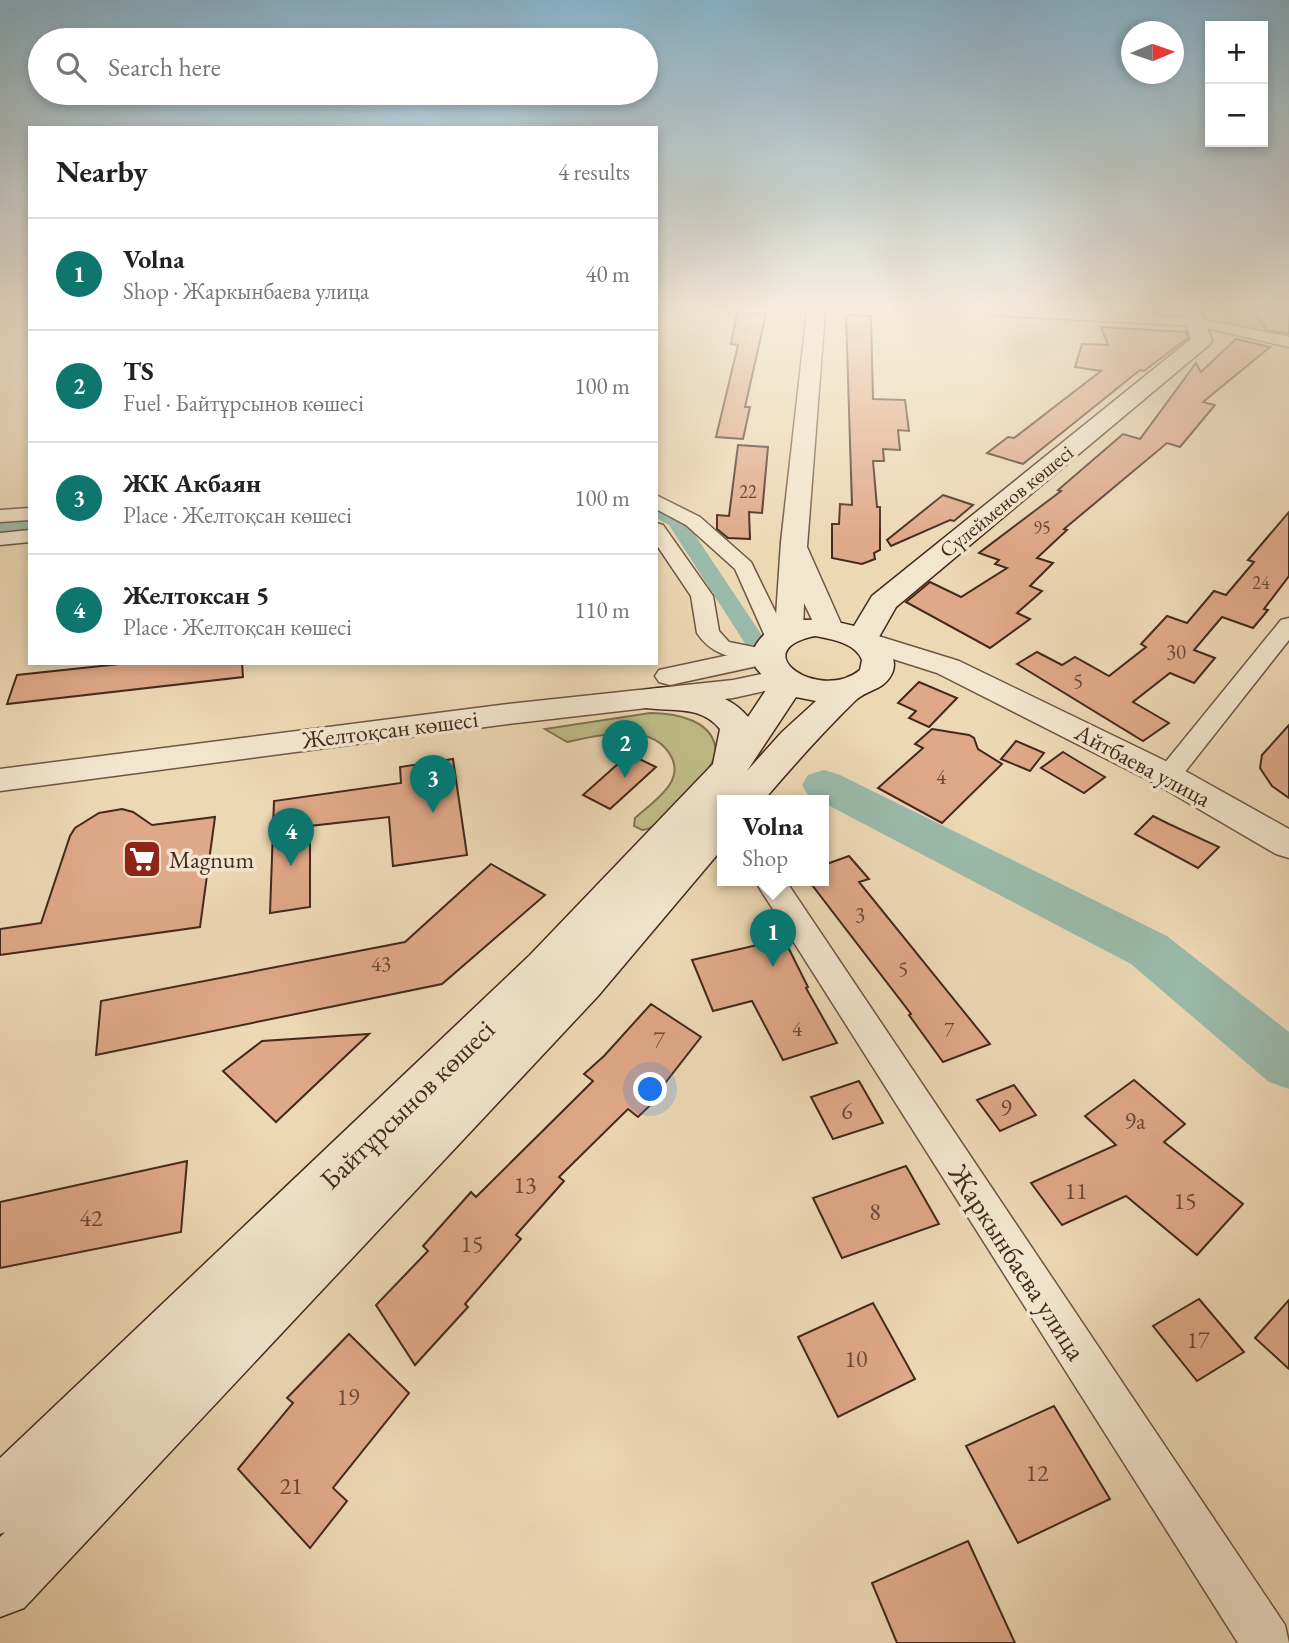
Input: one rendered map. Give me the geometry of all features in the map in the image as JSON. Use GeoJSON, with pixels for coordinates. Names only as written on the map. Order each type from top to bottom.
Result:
{"type":"FeatureCollection","features":[{"type":"Feature","properties":{"kind":"main road","name":"Сүлейменов көшесі"},"geometry":{"type":"LineString","coordinates":[[862,640],[883,602],[1145,388]]}},
{"type":"Feature","properties":{"kind":"main road"},"geometry":{"type":"LineString","coordinates":[[815,627],[829,628],[862,640],[872,649],[877,659],[877,669],[871,678],[854,688],[817,692],[780,657],[815,627]]}},
{"type":"Feature","properties":{"kind":"main road","name":"Байтұрсынов көшесі"},"geometry":{"type":"LineString","coordinates":[[727,795],[780,657]]}},
{"type":"Feature","properties":{"kind":"main road","name":"Байтұрсынов көшесі"},"geometry":{"type":"LineString","coordinates":[[731,795],[854,688]]}},
{"type":"Feature","properties":{"kind":"main road"},"geometry":{"type":"LineString","coordinates":[[649,699],[699,701],[725,711],[738,728],[726,795]]}},
{"type":"Feature","properties":{"kind":"main road","name":"Байтұрсынов көшесі"},"geometry":{"type":"LineString","coordinates":[[0,1502],[546,967],[717,807]]}},
{"type":"Feature","properties":{"kind":"main road","name":"Байтұрсынов көшесі"},"geometry":{"type":"LineString","coordinates":[[0,1584],[582,983],[717,810]]}},
{"type":"Feature","properties":{"kind":"street"},"geometry":{"type":"LineString","coordinates":[[780,657],[809,388]]}},
{"type":"Feature","properties":{"kind":"street"},"geometry":{"type":"LineString","coordinates":[[658,502],[693,521],[744,566],[780,657]]}},
{"type":"Feature","properties":{"kind":"street"},"geometry":{"type":"LineString","coordinates":[[0,516],[28,514]]}},
{"type":"Feature","properties":{"kind":"street"},"geometry":{"type":"LineString","coordinates":[[658,532],[702,596],[708,633],[721,647],[780,657]]}},
{"type":"Feature","properties":{"kind":"street"},"geometry":{"type":"LineString","coordinates":[[0,538],[28,536]]}},
{"type":"Feature","properties":{"kind":"street"},"geometry":{"type":"LineString","coordinates":[[794,542],[829,628]]}},
{"type":"Feature","properties":{"kind":"street"},"geometry":{"type":"LineString","coordinates":[[1168,776],[1289,625]]}},
{"type":"Feature","properties":{"kind":"street"},"geometry":{"type":"LineString","coordinates":[[862,640],[948,667],[995,690]]}},
{"type":"Feature","properties":{"kind":"street","name":"Желтоқсан көшесі"},"geometry":{"type":"LineString","coordinates":[[0,780],[508,714],[733,689],[780,657]]}},
{"type":"Feature","properties":{"kind":"street","name":"Желтоқсан көшесі"},"geometry":{"type":"LineString","coordinates":[[0,757],[667,677],[780,657]]}},
{"type":"Feature","properties":{"kind":"street"},"geometry":{"type":"LineString","coordinates":[[854,688],[922,674],[951,676],[995,690]]}},
{"type":"Feature","properties":{"kind":"street","name":"Айтбаева улица"},"geometry":{"type":"LineString","coordinates":[[995,690],[1168,776],[1289,845]]}},
{"type":"Feature","properties":{"kind":"street","name":"Жаркынбаева улица"},"geometry":{"type":"LineString","coordinates":[[772,886],[1267,1643]]}},
{"type":"Feature","properties":{"kind":"shaded area"},"geometry":{"type":"Polygon","coordinates":[[[650,713],[682,717],[702,726],[714,742],[716,754],[705,774],[685,799],[662,821],[642,830],[634,826],[635,818],[663,793],[674,775],[672,758],[664,746],[652,738],[624,733],[567,742],[545,729],[650,713]]]}},
{"type":"Feature","properties":{"kind":"building"},"geometry":{"type":"Polygon","coordinates":[[[728,388],[749,388],[745,407],[750,407],[743,439],[716,437],[728,388]]]}},
{"type":"Feature","properties":{"kind":"building"},"geometry":{"type":"Polygon","coordinates":[[[848,388],[873,388],[873,399],[905,400],[909,431],[898,430],[900,450],[883,449],[884,461],[873,461],[877,507],[880,507],[880,550],[874,553],[875,559],[862,564],[832,558],[832,524],[839,524],[840,504],[852,505],[848,388]]]}},
{"type":"Feature","properties":{"kind":"building"},"geometry":{"type":"Polygon","coordinates":[[[1079,388],[1118,388],[1023,464],[987,453],[1008,437],[1014,438],[1079,388]]]}},
{"type":"Feature","properties":{"kind":"building"},"geometry":{"type":"Polygon","coordinates":[[[1178,388],[1220,388],[1203,402],[1215,405],[1180,447],[1167,443],[1064,529],[1067,530],[1037,558],[1053,563],[1030,586],[1042,591],[1017,613],[1030,619],[990,648],[906,602],[930,582],[961,597],[1007,568],[995,564],[999,560],[979,553],[1061,491],[1058,490],[1123,434],[1140,439],[1178,388]]]}},
{"type":"Feature","properties":{"kind":"building"},"geometry":{"type":"Polygon","coordinates":[[[738,445],[768,447],[762,513],[749,512],[750,539],[728,538],[717,529],[717,515],[729,516],[738,445]]]}},
{"type":"Feature","properties":{"kind":"building"},"geometry":{"type":"Polygon","coordinates":[[[943,495],[973,505],[954,521],[950,520],[891,546],[887,540],[943,495]]]}},
{"type":"Feature","properties":{"kind":"building"},"geometry":{"type":"Polygon","coordinates":[[[1289,512],[1289,576],[1264,609],[1268,610],[1253,628],[1222,617],[1194,650],[1215,658],[1194,683],[1170,673],[1133,702],[1169,723],[1143,741],[1017,664],[1037,652],[1062,665],[1075,657],[1109,676],[1146,647],[1141,644],[1167,616],[1187,623],[1214,591],[1226,595],[1254,562],[1248,560],[1289,512]]]}},
{"type":"Feature","properties":{"kind":"building"},"geometry":{"type":"Polygon","coordinates":[[[110,665],[242,665],[243,677],[7,704],[17,675],[110,665]]]}},
{"type":"Feature","properties":{"kind":"building"},"geometry":{"type":"Polygon","coordinates":[[[919,682],[957,698],[929,727],[909,718],[916,711],[898,703],[919,682]]]}},
{"type":"Feature","properties":{"kind":"building"},"geometry":{"type":"Polygon","coordinates":[[[1289,725],[1289,798],[1272,786],[1260,768],[1262,755],[1289,725]]]}},
{"type":"Feature","properties":{"kind":"building"},"geometry":{"type":"Polygon","coordinates":[[[932,729],[969,735],[974,738],[978,749],[1002,764],[942,823],[878,788],[923,748],[915,744],[932,729]]]}},
{"type":"Feature","properties":{"kind":"building"},"geometry":{"type":"Polygon","coordinates":[[[1016,741],[1044,753],[1030,771],[1001,759],[1016,741]]]}},
{"type":"Feature","properties":{"kind":"building"},"geometry":{"type":"Polygon","coordinates":[[[1063,752],[1105,777],[1084,793],[1041,768],[1063,752]]]}},
{"type":"Feature","properties":{"kind":"building"},"geometry":{"type":"Polygon","coordinates":[[[629,754],[656,767],[610,809],[583,795],[629,754]]]}},
{"type":"Feature","properties":{"kind":"building"},"geometry":{"type":"Polygon","coordinates":[[[453,759],[467,855],[393,866],[389,817],[310,826],[310,907],[270,913],[274,801],[401,783],[400,767],[453,759]]]}},
{"type":"Feature","properties":{"kind":"building"},"geometry":{"type":"Polygon","coordinates":[[[122,809],[133,812],[152,825],[215,817],[200,927],[0,955],[0,929],[41,923],[75,828],[99,813],[122,809]]]}},
{"type":"Feature","properties":{"kind":"building"},"geometry":{"type":"Polygon","coordinates":[[[1153,816],[1219,847],[1198,868],[1135,834],[1153,816]]]}},
{"type":"Feature","properties":{"kind":"building"},"geometry":{"type":"Polygon","coordinates":[[[849,856],[869,879],[859,882],[990,1044],[943,1062],[909,1015],[911,1014],[813,886],[829,886],[829,863],[849,856]]]}},
{"type":"Feature","properties":{"kind":"building"},"geometry":{"type":"Polygon","coordinates":[[[491,864],[545,895],[442,984],[96,1055],[101,1001],[405,942],[491,864]]]}},
{"type":"Feature","properties":{"kind":"building"},"geometry":{"type":"Polygon","coordinates":[[[784,939],[808,987],[806,988],[837,1043],[783,1060],[752,1001],[713,1011],[692,960],[784,939]]]}},
{"type":"Feature","properties":{"kind":"building"},"geometry":{"type":"Polygon","coordinates":[[[651,1004],[701,1037],[659,1091],[662,1094],[638,1117],[628,1109],[559,1177],[564,1181],[516,1235],[521,1239],[465,1304],[468,1307],[415,1365],[376,1305],[428,1251],[423,1246],[471,1192],[476,1197],[593,1081],[584,1074],[651,1004]]]}},
{"type":"Feature","properties":{"kind":"building"},"geometry":{"type":"Polygon","coordinates":[[[369,1034],[276,1122],[223,1071],[262,1041],[369,1034]]]}},
{"type":"Feature","properties":{"kind":"building"},"geometry":{"type":"Polygon","coordinates":[[[1134,1080],[1185,1124],[1164,1142],[1243,1204],[1197,1255],[1126,1196],[1062,1225],[1031,1183],[1116,1145],[1085,1116],[1134,1080]]]}},
{"type":"Feature","properties":{"kind":"building"},"geometry":{"type":"Polygon","coordinates":[[[859,1081],[883,1123],[833,1139],[811,1097],[859,1081]]]}},
{"type":"Feature","properties":{"kind":"building"},"geometry":{"type":"Polygon","coordinates":[[[1014,1085],[1036,1115],[1000,1131],[977,1100],[1014,1085]]]}},
{"type":"Feature","properties":{"kind":"building"},"geometry":{"type":"Polygon","coordinates":[[[187,1161],[181,1232],[0,1268],[0,1202],[187,1161]]]}},
{"type":"Feature","properties":{"kind":"building"},"geometry":{"type":"Polygon","coordinates":[[[906,1166],[939,1224],[842,1258],[813,1198],[906,1166]]]}},
{"type":"Feature","properties":{"kind":"building"},"geometry":{"type":"Polygon","coordinates":[[[1199,1299],[1244,1352],[1197,1381],[1153,1326],[1199,1299]]]}},
{"type":"Feature","properties":{"kind":"building"},"geometry":{"type":"Polygon","coordinates":[[[1289,1300],[1289,1369],[1255,1338],[1289,1300]]]}},
{"type":"Feature","properties":{"kind":"building"},"geometry":{"type":"Polygon","coordinates":[[[873,1303],[915,1379],[838,1417],[798,1337],[873,1303]]]}},
{"type":"Feature","properties":{"kind":"building"},"geometry":{"type":"Polygon","coordinates":[[[349,1334],[409,1393],[333,1488],[347,1501],[310,1548],[238,1469],[293,1403],[287,1398],[349,1334]]]}},
{"type":"Feature","properties":{"kind":"building"},"geometry":{"type":"Polygon","coordinates":[[[1054,1406],[1110,1499],[1018,1543],[966,1446],[1054,1406]]]}},
{"type":"Feature","properties":{"kind":"building"},"geometry":{"type":"Polygon","coordinates":[[[968,1541],[1015,1643],[897,1643],[872,1583],[968,1541]]]}},
{"type":"Feature","properties":{"kind":"waterway"},"geometry":{"type":"LineString","coordinates":[[658,511],[676,521],[754,640]]}},
{"type":"Feature","properties":{"kind":"waterway"},"geometry":{"type":"LineString","coordinates":[[0,529],[28,526]]}},
{"type":"Feature","properties":{"kind":"waterway"},"geometry":{"type":"LineString","coordinates":[[824,785],[1149,950],[1289,1065]]}},
{"type":"Feature","properties":{"kind":"place","name":"TS"},"geometry":{"type":"Point","coordinates":[625,778]}},
{"type":"Feature","properties":{"kind":"place","name":"ЖК Акбаян"},"geometry":{"type":"Point","coordinates":[433,813]}},
{"type":"Feature","properties":{"kind":"place","name":"Magnum"},"geometry":{"type":"Point","coordinates":[142,859]}},
{"type":"Feature","properties":{"kind":"place","name":"Желтоксан 5"},"geometry":{"type":"Point","coordinates":[291,866]}},
{"type":"Feature","properties":{"kind":"place","name":"Volna"},"geometry":{"type":"Point","coordinates":[773,967]}}]}
